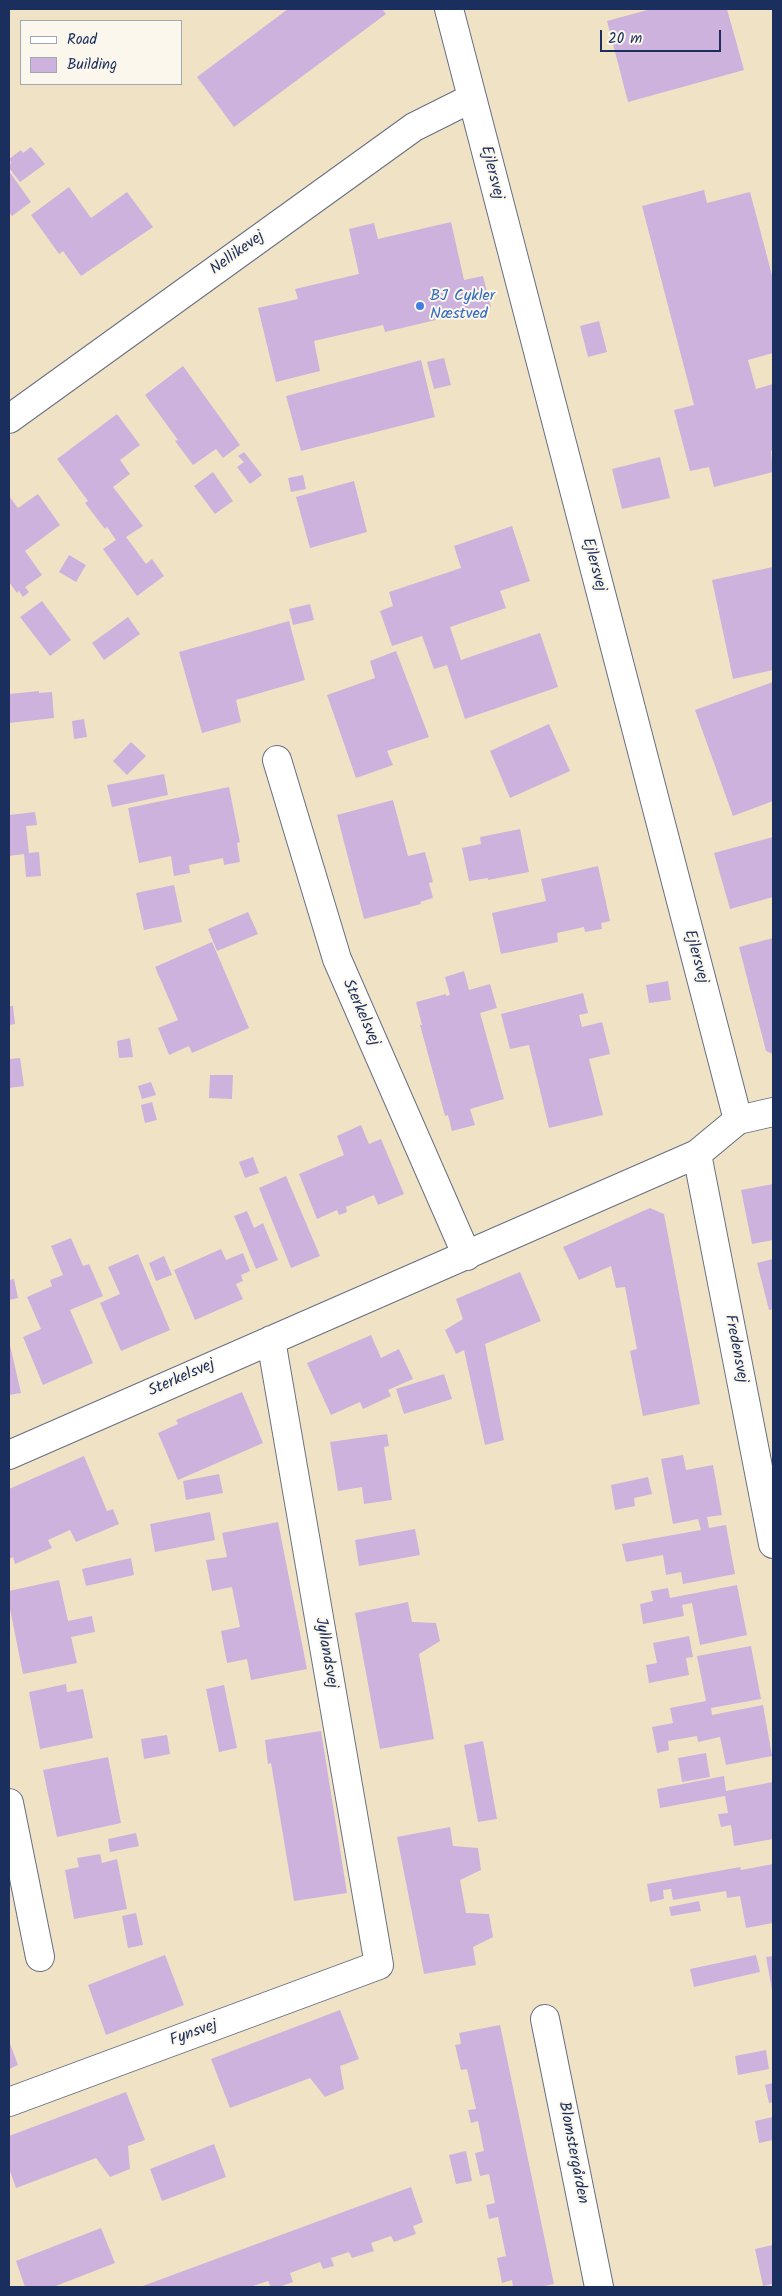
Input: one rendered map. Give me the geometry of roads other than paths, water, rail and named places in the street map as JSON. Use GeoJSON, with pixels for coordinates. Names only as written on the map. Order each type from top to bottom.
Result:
{"type":"FeatureCollection","features":[{"type":"Feature","properties":{"kind":"street","name":"Ejlersvej"},"geometry":{"type":"LineString","coordinates":[[449,9],[738,1120]]}},
{"type":"Feature","properties":{"kind":"street","name":"Nellikevej"},"geometry":{"type":"LineString","coordinates":[[9,419],[414,127],[472,98]]}},
{"type":"Feature","properties":{"kind":"street","name":"Sterkelsvej"},"geometry":{"type":"LineString","coordinates":[[277,760],[337,959],[467,1256]]}},
{"type":"Feature","properties":{"kind":"street","name":"Sterkelsvej"},"geometry":{"type":"LineString","coordinates":[[9,1455],[697,1154],[738,1120],[773,1112]]}},
{"type":"Feature","properties":{"kind":"street","name":"Fredensvej"},"geometry":{"type":"LineString","coordinates":[[697,1154],[773,1544]]}},
{"type":"Feature","properties":{"kind":"street","name":"Jyllandsvej"},"geometry":{"type":"LineString","coordinates":[[271,1340],[379,1966]]}},
{"type":"Feature","properties":{"kind":"street"},"geometry":{"type":"LineString","coordinates":[[9,1803],[40,1957]]}},
{"type":"Feature","properties":{"kind":"street","name":"Fynsvej"},"geometry":{"type":"LineString","coordinates":[[9,2102],[379,1966]]}},
{"type":"Feature","properties":{"kind":"street","name":"Blomstergården"},"geometry":{"type":"LineString","coordinates":[[545,2019],[599,2287]]}},
{"type":"Feature","properties":{"kind":"place","name":"BJ Cykler Næstved"},"geometry":{"type":"Point","coordinates":[420,306]}}]}
